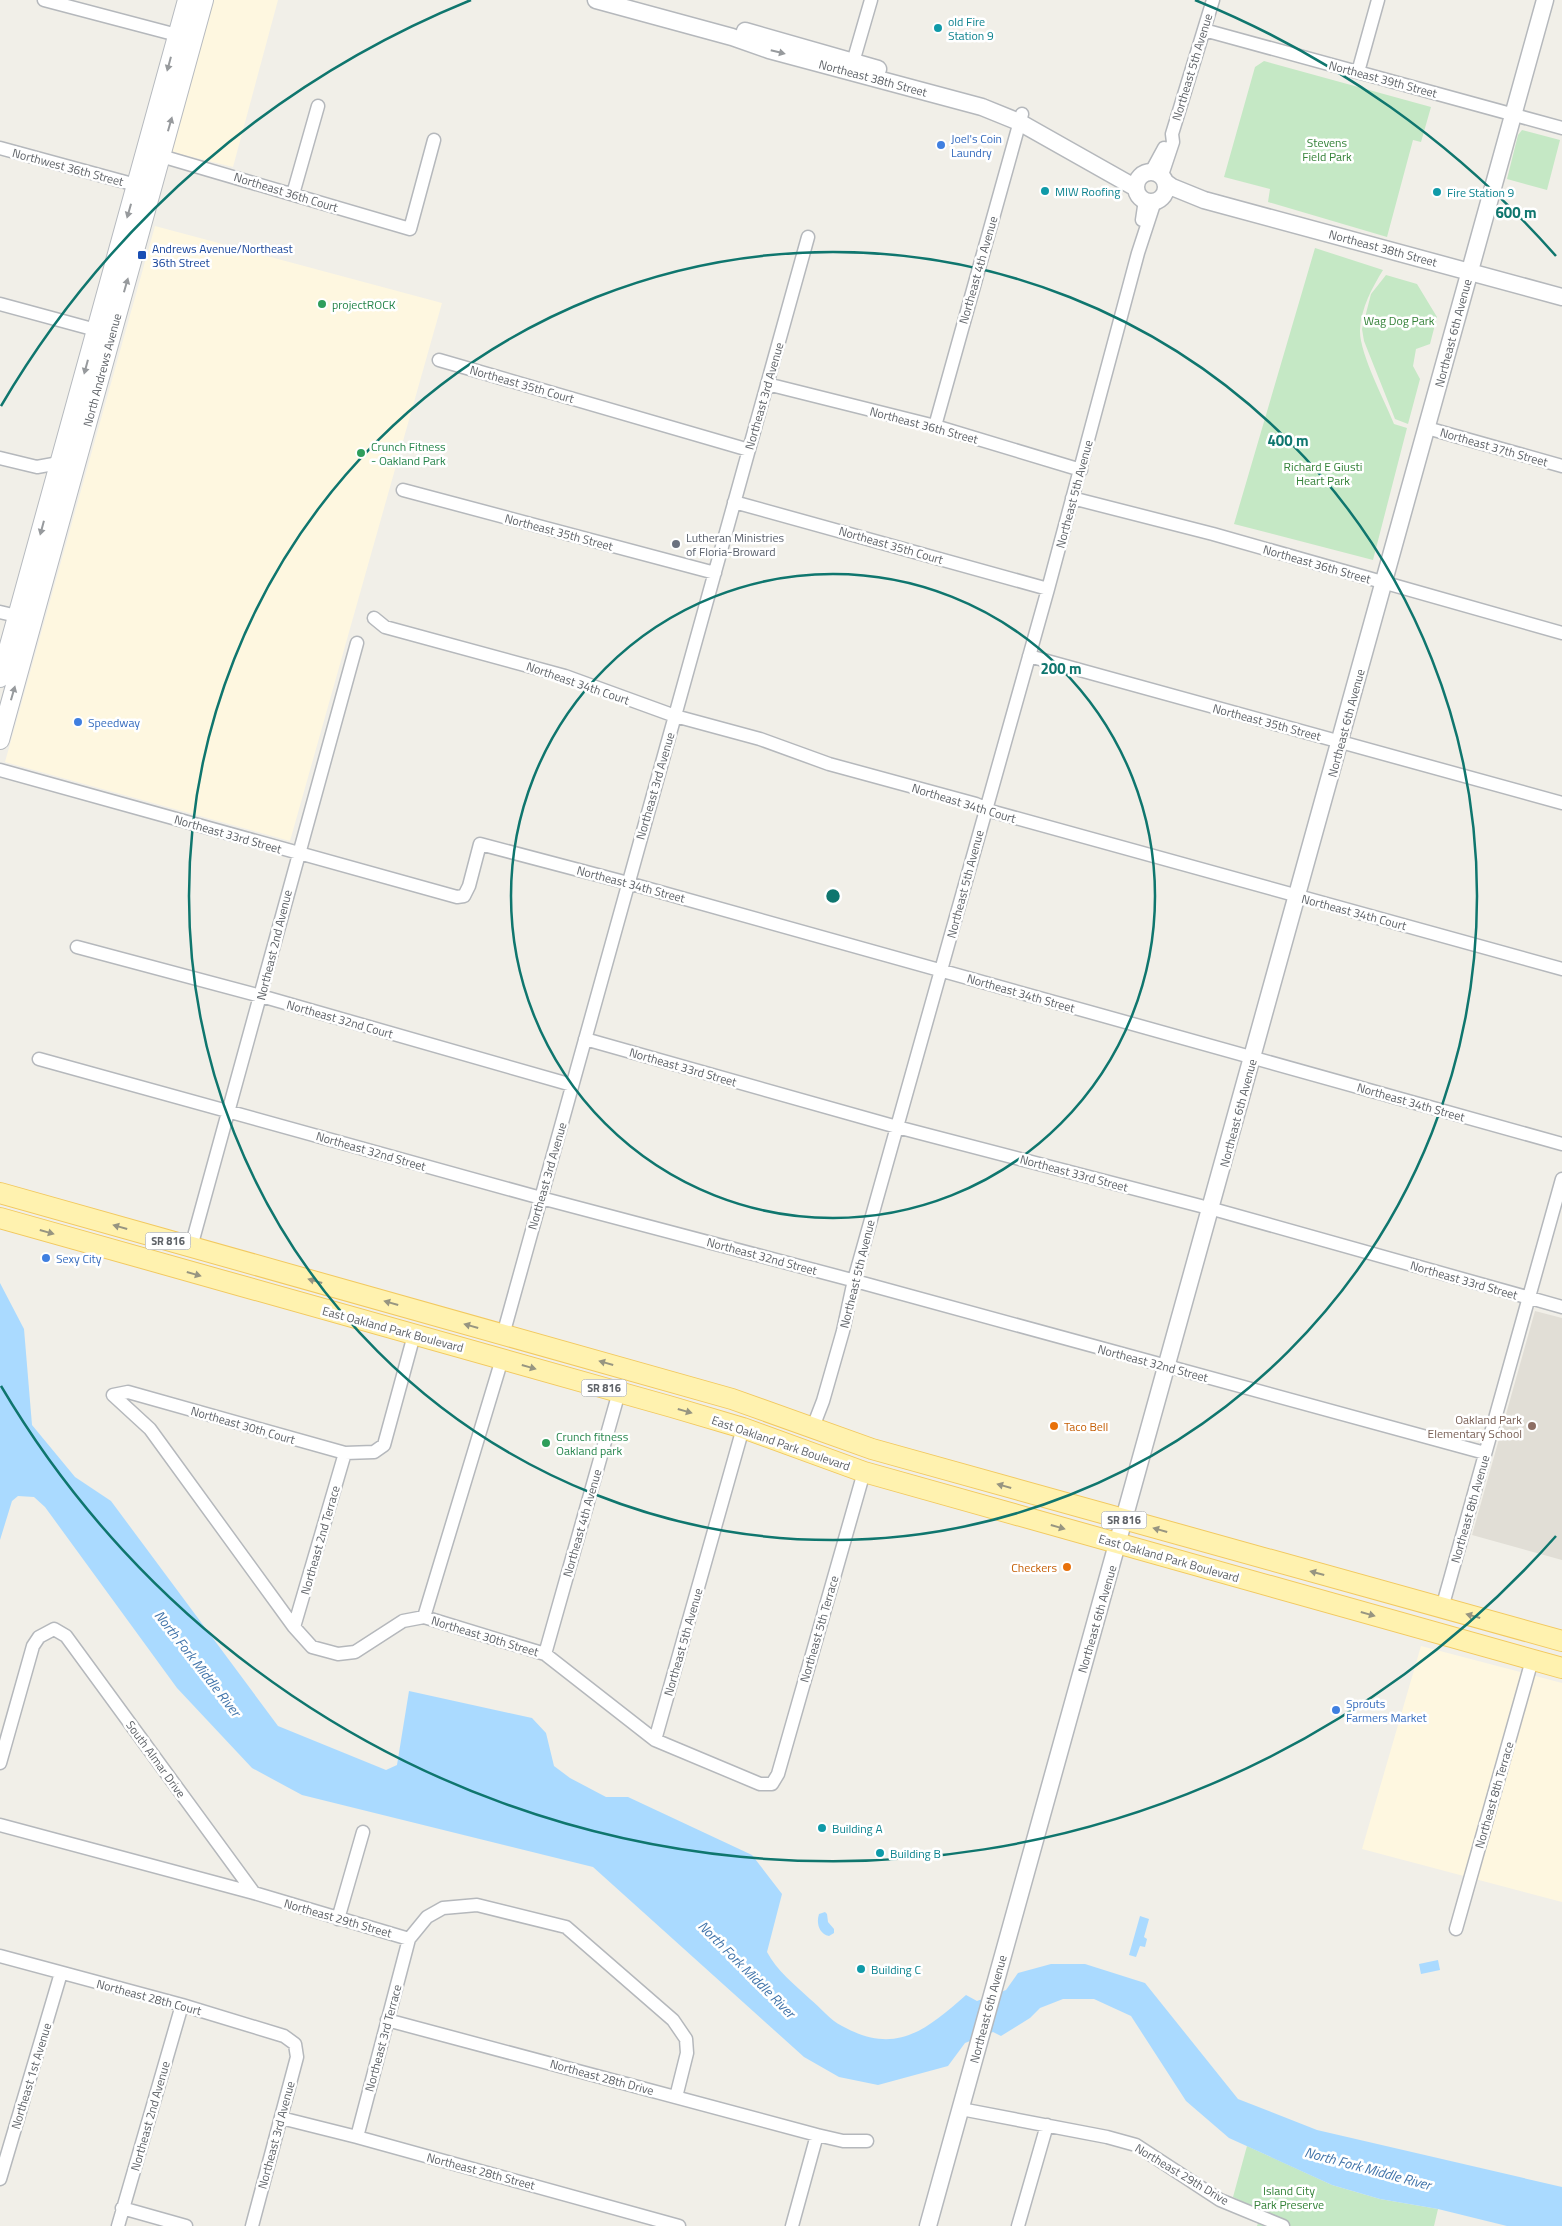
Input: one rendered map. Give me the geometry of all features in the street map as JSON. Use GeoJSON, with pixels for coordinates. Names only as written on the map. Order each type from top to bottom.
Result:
{"type":"FeatureCollection","features":[{"type":"Feature","properties":{"kind":"main road","name":"North Andrews Avenue"},"geometry":{"type":"LineString","coordinates":[[67,465],[96,330],[187,0]]}},
{"type":"Feature","properties":{"kind":"main road","name":"North Andrews Avenue"},"geometry":{"type":"LineString","coordinates":[[0,740],[62,483],[148,204],[204,0]]}},
{"type":"Feature","properties":{"kind":"main road"},"geometry":{"type":"LineString","coordinates":[[151,130],[153,144],[161,156]]}},
{"type":"Feature","properties":{"kind":"main road"},"geometry":{"type":"LineString","coordinates":[[136,185],[143,190],[148,204]]}},
{"type":"Feature","properties":{"kind":"main road","name":"North Andrews Avenue"},"geometry":{"type":"LineString","coordinates":[[0,678],[17,616],[62,483]]}},
{"type":"Feature","properties":{"kind":"main road","name":"East Oakland Park Boulevard"},"geometry":{"type":"LineString","coordinates":[[0,1193],[751,1405],[872,1449],[1558,1640]]}},
{"type":"Feature","properties":{"kind":"main road","name":"East Oakland Park Boulevard"},"geometry":{"type":"LineString","coordinates":[[0,1218],[743,1428],[864,1472],[1562,1668]]}},
{"type":"Feature","properties":{"kind":"main road"},"geometry":{"type":"LineString","coordinates":[[147,1261],[177,1259],[191,1247]]}},
{"type":"Feature","properties":{"kind":"main road"},"geometry":{"type":"LineString","coordinates":[[255,1291],[259,1283],[285,1273]]}},
{"type":"Feature","properties":{"kind":"main road"},"geometry":{"type":"LineString","coordinates":[[465,1349],[490,1346],[503,1335]]}},
{"type":"Feature","properties":{"kind":"main road"},"geometry":{"type":"LineString","coordinates":[[619,1392],[625,1385],[634,1381],[653,1377]]}},
{"type":"Feature","properties":{"kind":"main road"},"geometry":{"type":"LineString","coordinates":[[765,1436],[801,1435],[813,1427]]}},
{"type":"Feature","properties":{"kind":"main road"},"geometry":{"type":"LineString","coordinates":[[1471,1643],[1487,1640],[1494,1635],[1499,1624]]}},
{"type":"Feature","properties":{"kind":"main road"},"geometry":{"type":"LineString","coordinates":[[1532,1660],[1538,1647],[1558,1640]]}},
{"type":"Feature","properties":{"kind":"street"},"geometry":{"type":"LineString","coordinates":[[44,0],[177,35]]}},
{"type":"Feature","properties":{"kind":"street","name":"Northeast 38th Street"},"geometry":{"type":"LineString","coordinates":[[596,0],[852,66]]}},
{"type":"Feature","properties":{"kind":"street","name":"Northeast 38th Street"},"geometry":{"type":"LineString","coordinates":[[629,0],[1020,118],[1153,186],[1184,199],[1204,200],[1562,297]]}},
{"type":"Feature","properties":{"kind":"street"},"geometry":{"type":"LineString","coordinates":[[852,66],[871,0]]}},
{"type":"Feature","properties":{"kind":"street","name":"Northeast 5th Avenue"},"geometry":{"type":"LineString","coordinates":[[813,1427],[823,1401],[843,1330],[854,1280],[1048,589],[1138,252],[1153,186],[1173,142],[1172,134],[1212,0]]}},
{"type":"Feature","properties":{"kind":"street"},"geometry":{"type":"LineString","coordinates":[[1358,72],[1378,0]]}},
{"type":"Feature","properties":{"kind":"street","name":"Northeast 6th Avenue"},"geometry":{"type":"LineString","coordinates":[[928,2226],[1168,1367],[1545,0]]}},
{"type":"Feature","properties":{"kind":"street","name":"Northeast 39th Street"},"geometry":{"type":"LineString","coordinates":[[1204,30],[1562,128]]}},
{"type":"Feature","properties":{"kind":"street"},"geometry":{"type":"LineString","coordinates":[[293,194],[318,106]]}},
{"type":"Feature","properties":{"kind":"street","name":"Northeast 4th Avenue"},"geometry":{"type":"LineString","coordinates":[[935,426],[1020,118]]}},
{"type":"Feature","properties":{"kind":"street","name":"Northeast 36th Court"},"geometry":{"type":"LineString","coordinates":[[161,156],[410,228],[434,140]]}},
{"type":"Feature","properties":{"kind":"street","name":"Northwest 36th Street"},"geometry":{"type":"LineString","coordinates":[[0,148],[136,185]]}},
{"type":"Feature","properties":{"kind":"street","name":"Northeast 3rd Avenue"},"geometry":{"type":"LineString","coordinates":[[503,1335],[808,237]]}},
{"type":"Feature","properties":{"kind":"street"},"geometry":{"type":"LineString","coordinates":[[0,304],[96,330]]}},
{"type":"Feature","properties":{"kind":"street","name":"Northeast 35th Court"},"geometry":{"type":"LineString","coordinates":[[439,360],[749,450]]}},
{"type":"Feature","properties":{"kind":"street","name":"Northeast 36th Street"},"geometry":{"type":"LineString","coordinates":[[767,384],[935,426],[1080,470]]}},
{"type":"Feature","properties":{"kind":"street","name":"Northeast 37th Street"},"geometry":{"type":"LineString","coordinates":[[1427,428],[1562,466]]}},
{"type":"Feature","properties":{"kind":"street"},"geometry":{"type":"LineString","coordinates":[[0,458],[37,467],[67,465]]}},
{"type":"Feature","properties":{"kind":"street"},"geometry":{"type":"LineString","coordinates":[[37,467],[62,483]]}},
{"type":"Feature","properties":{"kind":"street","name":"Northeast 35th Street"},"geometry":{"type":"LineString","coordinates":[[403,490],[715,573]]}},
{"type":"Feature","properties":{"kind":"street","name":"Northeast 36th Street"},"geometry":{"type":"LineString","coordinates":[[1072,498],[1562,633]]}},
{"type":"Feature","properties":{"kind":"street","name":"Northeast 35th Court"},"geometry":{"type":"LineString","coordinates":[[734,502],[1048,589]]}},
{"type":"Feature","properties":{"kind":"street"},"geometry":{"type":"LineString","coordinates":[[0,612],[17,616]]}},
{"type":"Feature","properties":{"kind":"street","name":"Northeast 34th Court"},"geometry":{"type":"LineString","coordinates":[[374,618],[385,627],[565,676],[675,716],[760,739],[829,764],[985,808],[1106,845],[1562,969]]}},
{"type":"Feature","properties":{"kind":"street","name":"Northeast 2nd Avenue"},"geometry":{"type":"LineString","coordinates":[[191,1247],[261,996],[298,853],[358,643]]}},
{"type":"Feature","properties":{"kind":"street","name":"Northeast 35th Street"},"geometry":{"type":"LineString","coordinates":[[1029,656],[1562,803]]}},
{"type":"Feature","properties":{"kind":"street","name":"Northeast 33rd Street"},"geometry":{"type":"LineString","coordinates":[[0,770],[457,897]]}},
{"type":"Feature","properties":{"kind":"street","name":"Northeast 34th Street"},"geometry":{"type":"LineString","coordinates":[[457,897],[464,896],[469,886],[480,844],[628,883],[1562,1144]]}},
{"type":"Feature","properties":{"kind":"street","name":"Northeast 32nd Court"},"geometry":{"type":"LineString","coordinates":[[77,947],[261,996],[572,1085]]}},
{"type":"Feature","properties":{"kind":"street","name":"Northeast 33rd Street"},"geometry":{"type":"LineString","coordinates":[[585,1039],[897,1127],[1211,1209],[1562,1307]]}},
{"type":"Feature","properties":{"kind":"street","name":"Northeast 32nd Street"},"geometry":{"type":"LineString","coordinates":[[39,1058],[541,1198],[854,1280],[1486,1454]]}},
{"type":"Feature","properties":{"kind":"street","name":"Northeast 8th Avenue"},"geometry":{"type":"LineString","coordinates":[[1442,1608],[1562,1179]]}},
{"type":"Feature","properties":{"kind":"street","name":"Northeast 30th Court"},"geometry":{"type":"LineString","coordinates":[[113,1395],[128,1392],[345,1453],[374,1452],[384,1445],[414,1335]]}},
{"type":"Feature","properties":{"kind":"street"},"geometry":{"type":"LineString","coordinates":[[424,1617],[502,1359]]}},
{"type":"Feature","properties":{"kind":"street","name":"Northeast 4th Avenue"},"geometry":{"type":"LineString","coordinates":[[545,1654],[619,1392]]}},
{"type":"Feature","properties":{"kind":"street","name":"Northeast 30th Street"},"geometry":{"type":"LineString","coordinates":[[113,1395],[150,1430],[294,1627],[312,1647],[338,1654],[355,1652],[403,1621],[424,1617],[545,1654],[655,1740],[754,1783],[772,1784]]}},
{"type":"Feature","properties":{"kind":"street","name":"Northeast 5th Avenue"},"geometry":{"type":"LineString","coordinates":[[655,1740],[743,1428]]}},
{"type":"Feature","properties":{"kind":"street","name":"Northeast 2nd Terrace"},"geometry":{"type":"LineString","coordinates":[[294,1627],[345,1453]]}},
{"type":"Feature","properties":{"kind":"street","name":"Northeast 5th Terrace"},"geometry":{"type":"LineString","coordinates":[[772,1784],[778,1774],[864,1472]]}},
{"type":"Feature","properties":{"kind":"street","name":"South Almar Drive"},"geometry":{"type":"LineString","coordinates":[[0,1763],[33,1646],[39,1637],[54,1629],[66,1636],[254,1894]]}},
{"type":"Feature","properties":{"kind":"street","name":"Northeast 8th Terrace"},"geometry":{"type":"LineString","coordinates":[[1456,1929],[1532,1660]]}},
{"type":"Feature","properties":{"kind":"street","name":"Northeast 29th Street"},"geometry":{"type":"LineString","coordinates":[[0,1825],[254,1894],[409,1939],[427,1917],[443,1908],[477,1905],[566,1927],[673,2020],[686,2039],[687,2054],[676,2097]]}},
{"type":"Feature","properties":{"kind":"street"},"geometry":{"type":"LineString","coordinates":[[338,1919],[363,1832]]}},
{"type":"Feature","properties":{"kind":"street","name":"Northeast 3rd Terrace"},"geometry":{"type":"LineString","coordinates":[[357,2137],[409,1939]]}},
{"type":"Feature","properties":{"kind":"street","name":"Northeast 28th Court"},"geometry":{"type":"LineString","coordinates":[[0,1956],[182,2005],[284,2036],[295,2044]]}},
{"type":"Feature","properties":{"kind":"street","name":"Northeast 1st Avenue"},"geometry":{"type":"LineString","coordinates":[[0,2179],[61,1973]]}},
{"type":"Feature","properties":{"kind":"street","name":"Northeast 2nd Avenue"},"geometry":{"type":"LineString","coordinates":[[118,2226],[182,2005]]}},
{"type":"Feature","properties":{"kind":"street","name":"Northeast 28th Drive"},"geometry":{"type":"LineString","coordinates":[[387,2020],[817,2135]]}},
{"type":"Feature","properties":{"kind":"street","name":"Northeast 3rd Avenue"},"geometry":{"type":"LineString","coordinates":[[252,2226],[298,2057],[295,2044]]}},
{"type":"Feature","properties":{"kind":"street","name":"Northeast 29th Drive"},"geometry":{"type":"LineString","coordinates":[[961,2109],[1107,2137],[1136,2145],[1220,2200],[1283,2226]]}},
{"type":"Feature","properties":{"kind":"street","name":"Northeast 28th Street"},"geometry":{"type":"LineString","coordinates":[[282,2118],[679,2226]]}},
{"type":"Feature","properties":{"kind":"street"},"geometry":{"type":"LineString","coordinates":[[1018,2226],[1046,2125]]}},
{"type":"Feature","properties":{"kind":"street"},"geometry":{"type":"LineString","coordinates":[[792,2226],[817,2135],[843,2141],[867,2141]]}},
{"type":"Feature","properties":{"kind":"street"},"geometry":{"type":"LineString","coordinates":[[122,2208],[186,2226]]}},
{"type":"Feature","properties":{"kind":"shaded area"},"geometry":{"type":"Polygon","coordinates":[[[212,0],[278,0],[233,167],[172,152],[212,0]]]}},
{"type":"Feature","properties":{"kind":"shaded area"},"geometry":{"type":"Polygon","coordinates":[[[155,226],[442,303],[290,841],[5,762],[155,226]]]}},
{"type":"Feature","properties":{"kind":"shaded area","name":"Oakland Park Elementary School"},"geometry":{"type":"Polygon","coordinates":[[[1535,1311],[1562,1318],[1562,1560],[1472,1535],[1535,1311]]]}},
{"type":"Feature","properties":{"kind":"shaded area"},"geometry":{"type":"Polygon","coordinates":[[[1421,1646],[1562,1683],[1562,1902],[1362,1849],[1421,1646]]]}},
{"type":"Feature","properties":{"kind":"green space","name":"Stevens Field Park"},"geometry":{"type":"Polygon","coordinates":[[[1264,61],[1431,107],[1421,142],[1413,140],[1387,237],[1268,202],[1270,189],[1224,177],[1255,67],[1264,61]]]}},
{"type":"Feature","properties":{"kind":"green space"},"geometry":{"type":"Polygon","coordinates":[[[1522,130],[1560,140],[1547,190],[1507,179],[1518,135],[1522,130]]]}},
{"type":"Feature","properties":{"kind":"green space","name":"Richard E Giusti Heart Park"},"geometry":{"type":"Polygon","coordinates":[[[1315,248],[1383,270],[1365,306],[1360,330],[1361,340],[1373,377],[1394,424],[1407,428],[1373,560],[1234,524],[1315,248]]]}},
{"type":"Feature","properties":{"kind":"green space","name":"Wag Dog Park"},"geometry":{"type":"Polygon","coordinates":[[[1386,275],[1417,284],[1437,317],[1430,344],[1416,349],[1413,366],[1420,379],[1408,424],[1395,419],[1364,341],[1362,329],[1371,294],[1386,275]]]}},
{"type":"Feature","properties":{"kind":"green space","name":"Island City Park Preserve"},"geometry":{"type":"Polygon","coordinates":[[[1247,2146],[1332,2185],[1380,2199],[1438,2209],[1434,2226],[1257,2226],[1262,2211],[1233,2197],[1247,2146]]]}},
{"type":"Feature","properties":{"kind":"water","name":"North Fork Middle River"},"geometry":{"type":"Polygon","coordinates":[[[0,1283],[24,1329],[32,1425],[75,1477],[111,1501],[278,1726],[386,1770],[397,1765],[409,1691],[532,1718],[546,1733],[554,1766],[570,1778],[606,1797],[628,1797],[752,1855],[782,1894],[767,1952],[786,1977],[829,2017],[842,2026],[861,2035],[879,2039],[894,2039],[909,2035],[923,2028],[966,1995],[977,2001],[1006,1990],[1018,1973],[1051,1964],[1085,1964],[1145,1983],[1238,2099],[1317,2130],[1562,2187],[1562,2226],[1507,2226],[1438,2209],[1380,2199],[1332,2185],[1229,2138],[1186,2101],[1131,2016],[1094,1999],[1063,1999],[1040,2008],[1030,2018],[1001,2036],[993,2032],[965,2043],[948,2066],[878,2085],[839,2077],[804,2057],[593,1867],[302,1795],[252,1768],[177,1688],[45,1507],[34,1497],[18,1496],[12,1501],[0,1540],[0,1283]]]}},
{"type":"Feature","properties":{"kind":"water"},"geometry":{"type":"Polygon","coordinates":[[[825,1912],[828,1922],[834,1929],[834,1933],[829,1936],[821,1931],[818,1924],[819,1914],[825,1912]]]}},
{"type":"Feature","properties":{"kind":"water"},"geometry":{"type":"Polygon","coordinates":[[[1140,1916],[1149,1919],[1144,1937],[1147,1939],[1145,1947],[1140,1946],[1136,1957],[1129,1955],[1140,1916]]]}},
{"type":"Feature","properties":{"kind":"water"},"geometry":{"type":"Polygon","coordinates":[[[1438,1960],[1440,1970],[1421,1974],[1419,1964],[1438,1960]]]}},
{"type":"Feature","properties":{"kind":"place","name":"old Fire Station 9"},"geometry":{"type":"Point","coordinates":[938,28]}},
{"type":"Feature","properties":{"kind":"place","name":"Joel's Coin Laundry"},"geometry":{"type":"Point","coordinates":[941,145]}},
{"type":"Feature","properties":{"kind":"place","name":"MIW Roofing"},"geometry":{"type":"Point","coordinates":[1045,191]}},
{"type":"Feature","properties":{"kind":"place","name":"Fire Station 9"},"geometry":{"type":"Point","coordinates":[1437,192]}},
{"type":"Feature","properties":{"kind":"place","name":"Andrews Avenue/Northeast 36th Street"},"geometry":{"type":"Point","coordinates":[142,255]}},
{"type":"Feature","properties":{"kind":"place","name":"projectROCK"},"geometry":{"type":"Point","coordinates":[322,304]}},
{"type":"Feature","properties":{"kind":"place","name":"Crunch Fitness - Oakland Park"},"geometry":{"type":"Point","coordinates":[361,453]}},
{"type":"Feature","properties":{"kind":"place","name":"Lutheran Ministries of Floria-Broward"},"geometry":{"type":"Point","coordinates":[676,544]}},
{"type":"Feature","properties":{"kind":"place","name":"Speedway"},"geometry":{"type":"Point","coordinates":[78,722]}},
{"type":"Feature","properties":{"kind":"place","name":"Sexy City"},"geometry":{"type":"Point","coordinates":[46,1258]}},
{"type":"Feature","properties":{"kind":"place","name":"Taco Bell"},"geometry":{"type":"Point","coordinates":[1054,1426]}},
{"type":"Feature","properties":{"kind":"place","name":"Oakland Park Elementary School"},"geometry":{"type":"Point","coordinates":[1532,1426]}},
{"type":"Feature","properties":{"kind":"place","name":"Crunch fitness Oakland park"},"geometry":{"type":"Point","coordinates":[546,1443]}},
{"type":"Feature","properties":{"kind":"place","name":"Checkers"},"geometry":{"type":"Point","coordinates":[1067,1567]}},
{"type":"Feature","properties":{"kind":"place","name":"Sprouts Farmers Market"},"geometry":{"type":"Point","coordinates":[1336,1710]}},
{"type":"Feature","properties":{"kind":"place","name":"Building A"},"geometry":{"type":"Point","coordinates":[822,1828]}},
{"type":"Feature","properties":{"kind":"place","name":"Building B"},"geometry":{"type":"Point","coordinates":[880,1853]}},
{"type":"Feature","properties":{"kind":"place","name":"Building C"},"geometry":{"type":"Point","coordinates":[861,1969]}}]}
